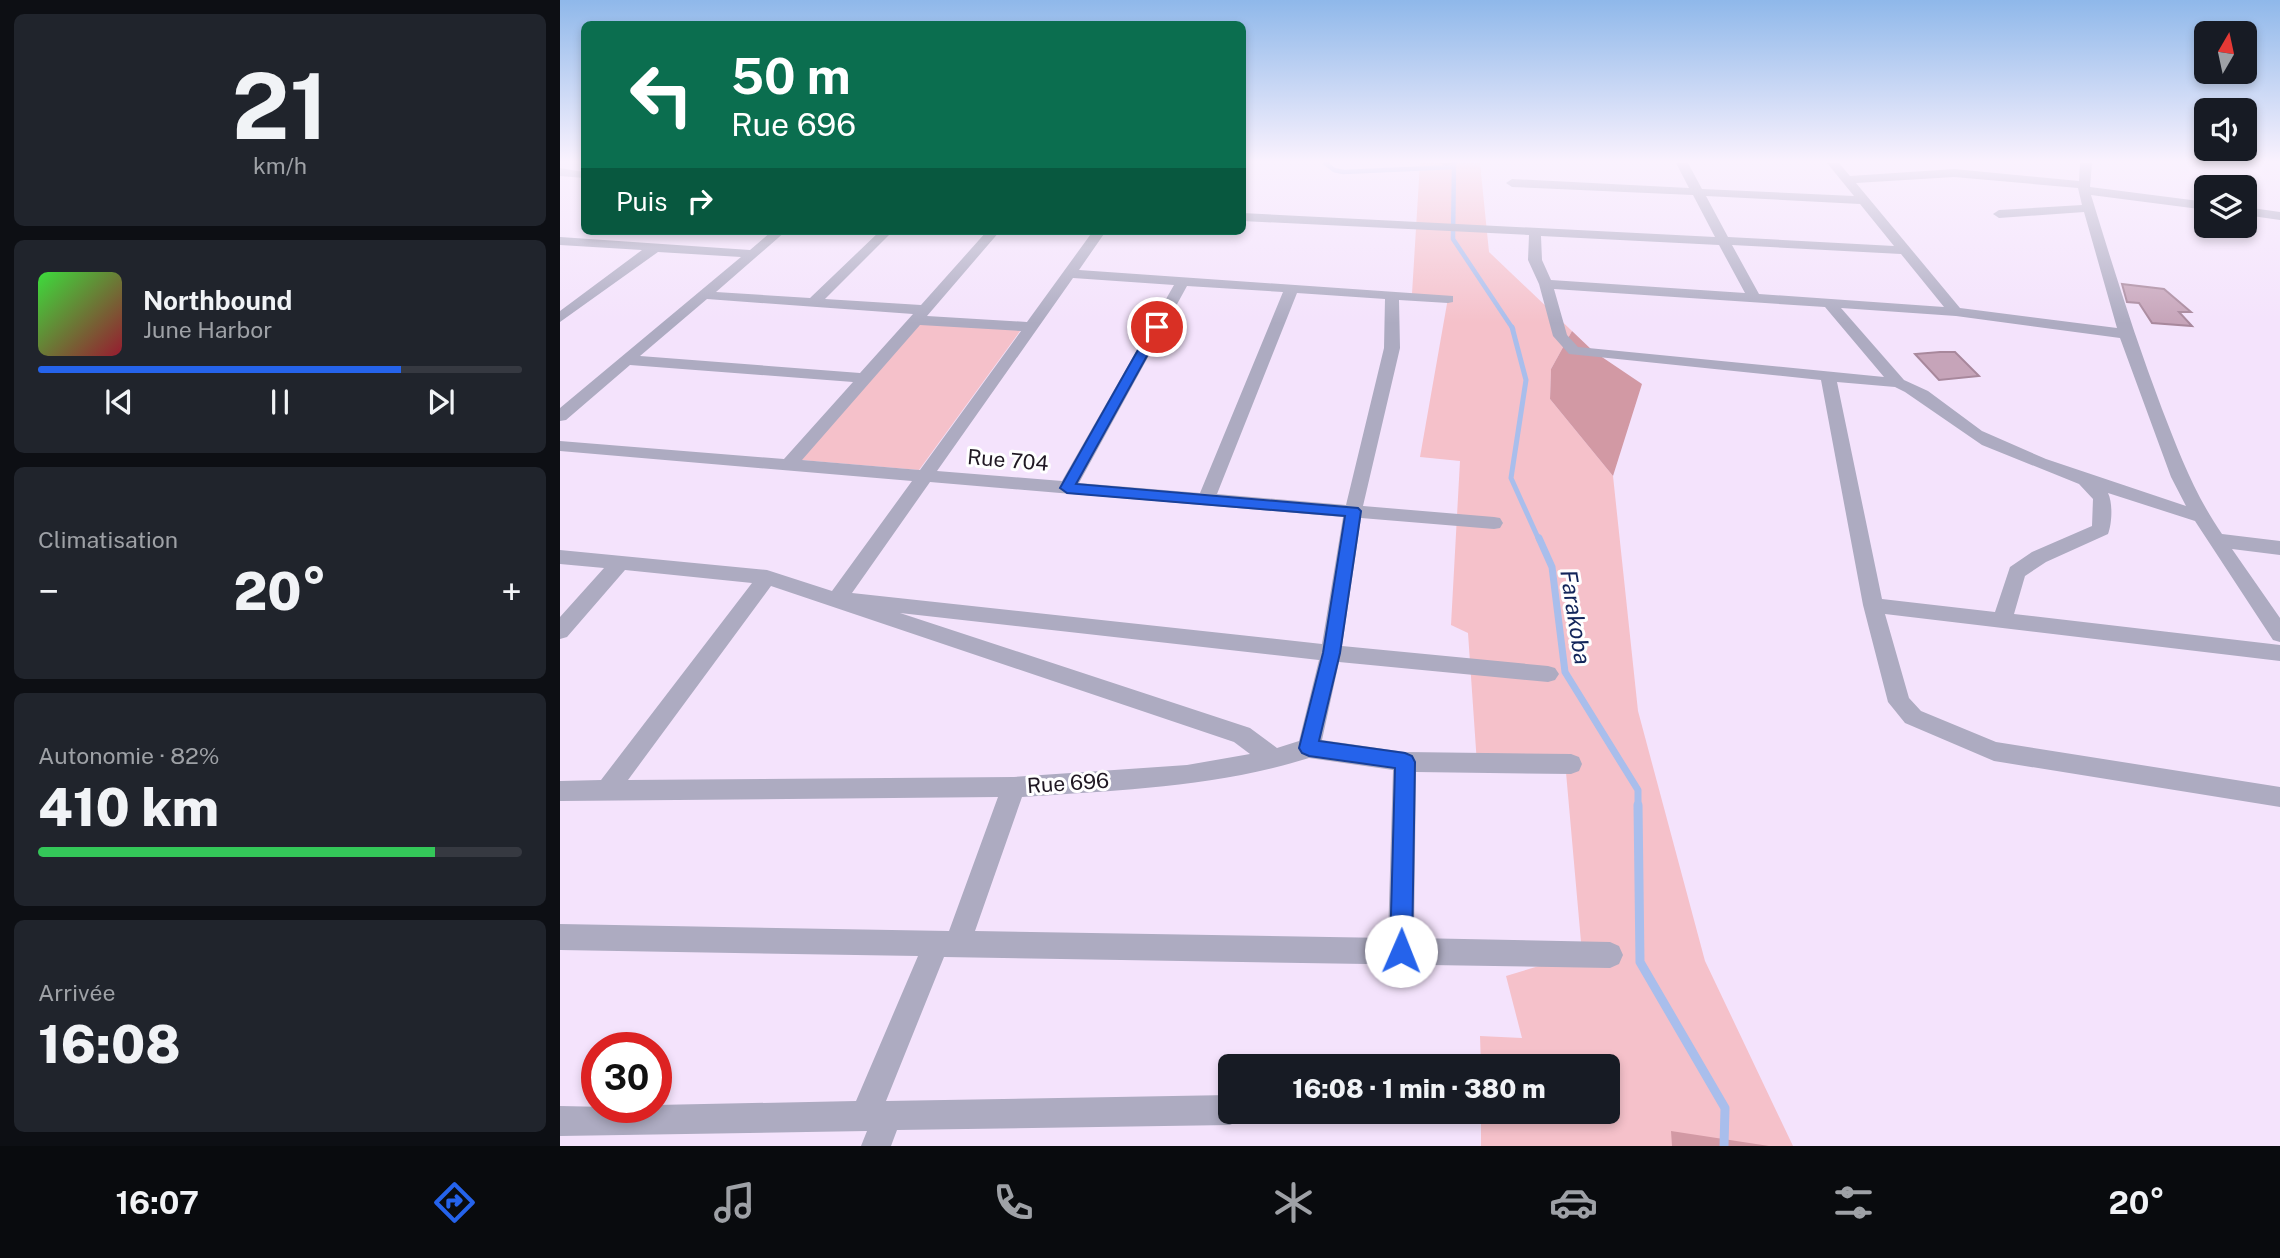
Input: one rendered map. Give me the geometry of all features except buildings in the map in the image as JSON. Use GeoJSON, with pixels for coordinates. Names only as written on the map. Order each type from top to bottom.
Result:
{"type":"FeatureCollection","features":[{"type":"Feature","properties":{"kind":"street"},"geometry":{"type":"LineString","coordinates":[[1710,216],[1754,298]]}},
{"type":"Feature","properties":{"kind":"street"},"geometry":{"type":"LineString","coordinates":[[1877,216],[1956,312]]}},
{"type":"Feature","properties":{"kind":"street"},"geometry":{"type":"LineString","coordinates":[[2091,216],[2126,334],[2180,477],[2201,517],[2280,634]]}},
{"type":"Feature","properties":{"kind":"street"},"geometry":{"type":"LineString","coordinates":[[1246,217],[1905,250]]}},
{"type":"Feature","properties":{"kind":"street"},"geometry":{"type":"LineString","coordinates":[[1535,233],[1535,260],[1546,284],[1560,336],[1574,351],[1898,383],[1915,389],[1949,417],[1984,439],[2014,453],[2201,517]]}},
{"type":"Feature","properties":{"kind":"street"},"geometry":{"type":"LineString","coordinates":[[560,416],[775,235]]}},
{"type":"Feature","properties":{"kind":"street"},"geometry":{"type":"LineString","coordinates":[[813,303],[883,235]]}},
{"type":"Feature","properties":{"kind":"street"},"geometry":{"type":"LineString","coordinates":[[788,465],[990,235]]}},
{"type":"Feature","properties":{"kind":"street"},"geometry":{"type":"LineString","coordinates":[[836,599],[1097,235]]}},
{"type":"Feature","properties":{"kind":"street"},"geometry":{"type":"LineString","coordinates":[[560,242],[753,254]]}},
{"type":"Feature","properties":{"kind":"street"},"geometry":{"type":"LineString","coordinates":[[560,318],[654,248]]}},
{"type":"Feature","properties":{"kind":"street"},"geometry":{"type":"LineString","coordinates":[[1070,274],[1448,299]]}},
{"type":"Feature","properties":{"kind":"street"},"geometry":{"type":"LineString","coordinates":[[1067,488],[1183,281]]}},
{"type":"Feature","properties":{"kind":"street"},"geometry":{"type":"LineString","coordinates":[[1546,284],[1956,312],[2126,334]]}},
{"type":"Feature","properties":{"kind":"street"},"geometry":{"type":"LineString","coordinates":[[1206,499],[1292,288]]}},
{"type":"Feature","properties":{"kind":"street"},"geometry":{"type":"LineString","coordinates":[[704,295],[813,303],[1031,327]]}},
{"type":"Feature","properties":{"kind":"street"},"geometry":{"type":"LineString","coordinates":[[1309,748],[1331,653],[1353,511],[1392,348],[1392,295]]}},
{"type":"Feature","properties":{"kind":"street"},"geometry":{"type":"LineString","coordinates":[[1829,303],[1898,383]]}},
{"type":"Feature","properties":{"kind":"street"},"geometry":{"type":"LineString","coordinates":[[626,360],[864,378]]}},
{"type":"Feature","properties":{"kind":"street"},"geometry":{"type":"LineString","coordinates":[[1828,377],[1872,606],[1899,702],[1913,717],[1994,751],[2280,797]]}},
{"type":"Feature","properties":{"kind":"street","name":"Rue 704"},"geometry":{"type":"LineString","coordinates":[[560,446],[1494,523]]}},
{"type":"Feature","properties":{"kind":"street"},"geometry":{"type":"LineString","coordinates":[[2003,621],[2017,572],[2039,557],[2101,529],[2102,498],[2085,479]]}},
{"type":"Feature","properties":{"kind":"street"},"geometry":{"type":"LineString","coordinates":[[2217,540],[2280,548]]}},
{"type":"Feature","properties":{"kind":"street"},"geometry":{"type":"LineString","coordinates":[[560,557],[767,577],[1242,736],[1274,759]]}},
{"type":"Feature","properties":{"kind":"street"},"geometry":{"type":"LineString","coordinates":[[560,631],[620,563]]}},
{"type":"Feature","properties":{"kind":"street"},"geometry":{"type":"LineString","coordinates":[[607,790],[767,577]]}},
{"type":"Feature","properties":{"kind":"street"},"geometry":{"type":"LineString","coordinates":[[836,599],[1548,674]]}},
{"type":"Feature","properties":{"kind":"street"},"geometry":{"type":"LineString","coordinates":[[1872,606],[2280,653]]}},
{"type":"Feature","properties":{"kind":"street","name":"Rue 696"},"geometry":{"type":"LineString","coordinates":[[560,791],[1014,787],[1187,775],[1274,759],[1309,748],[1405,762],[1571,764]]}},
{"type":"Feature","properties":{"kind":"street"},"geometry":{"type":"LineString","coordinates":[[1401,951],[1405,762]]}},
{"type":"Feature","properties":{"kind":"street"},"geometry":{"type":"LineString","coordinates":[[876,1146],[876,1116],[1014,787]]}},
{"type":"Feature","properties":{"kind":"street"},"geometry":{"type":"LineString","coordinates":[[560,937],[1609,955]]}},
{"type":"Feature","properties":{"kind":"street"},"geometry":{"type":"LineString","coordinates":[[560,1121],[1218,1110]]}},
{"type":"Feature","properties":{"kind":"shaded area"},"geometry":{"type":"Polygon","coordinates":[[[1417,216],[1485,216],[1489,252],[1572,331],[1551,369],[1550,399],[1613,476],[1638,711],[1705,961],[1793,1146],[1481,1146],[1481,1124],[1620,1124],[1620,1054],[1481,1054],[1480,1036],[1522,1038],[1506,976],[1582,953],[1565,761],[1477,764],[1468,633],[1451,625],[1460,461],[1420,457],[1448,298],[1412,294],[1417,216]]]}},
{"type":"Feature","properties":{"kind":"shaded area"},"geometry":{"type":"Polygon","coordinates":[[[923,320],[1023,327],[919,470],[801,460],[923,320]]]}},
{"type":"Feature","properties":{"kind":"shaded area"},"geometry":{"type":"Polygon","coordinates":[[[1572,331],[1593,351],[1642,384],[1613,476],[1550,399],[1551,369],[1572,331]]]}},
{"type":"Feature","properties":{"kind":"shaded area"},"geometry":{"type":"Polygon","coordinates":[[[1671,1131],[1769,1146],[1672,1146],[1671,1131]]]}},
{"type":"Feature","properties":{"kind":"waterway","name":"Farakoba"},"geometry":{"type":"LineString","coordinates":[[1453,216],[1453,239],[1512,328]]}},
{"type":"Feature","properties":{"kind":"waterway","name":"Farakoba"},"geometry":{"type":"LineString","coordinates":[[1512,328],[1526,380],[1511,478],[1539,540]]}},
{"type":"Feature","properties":{"kind":"waterway","name":"Farakoba"},"geometry":{"type":"LineString","coordinates":[[1539,538],[1552,567],[1565,672],[1638,790],[1638,805]]}},
{"type":"Feature","properties":{"kind":"waterway","name":"Farakoba"},"geometry":{"type":"LineString","coordinates":[[1638,805],[1640,962],[1725,1108],[1724,1146]]}},
{"type":"Feature","properties":{"kind":"route"},"geometry":{"type":"LineString","coordinates":[[1157,327],[1067,488],[1353,511],[1331,653],[1309,748],[1405,762],[1401,951]]}}]}
